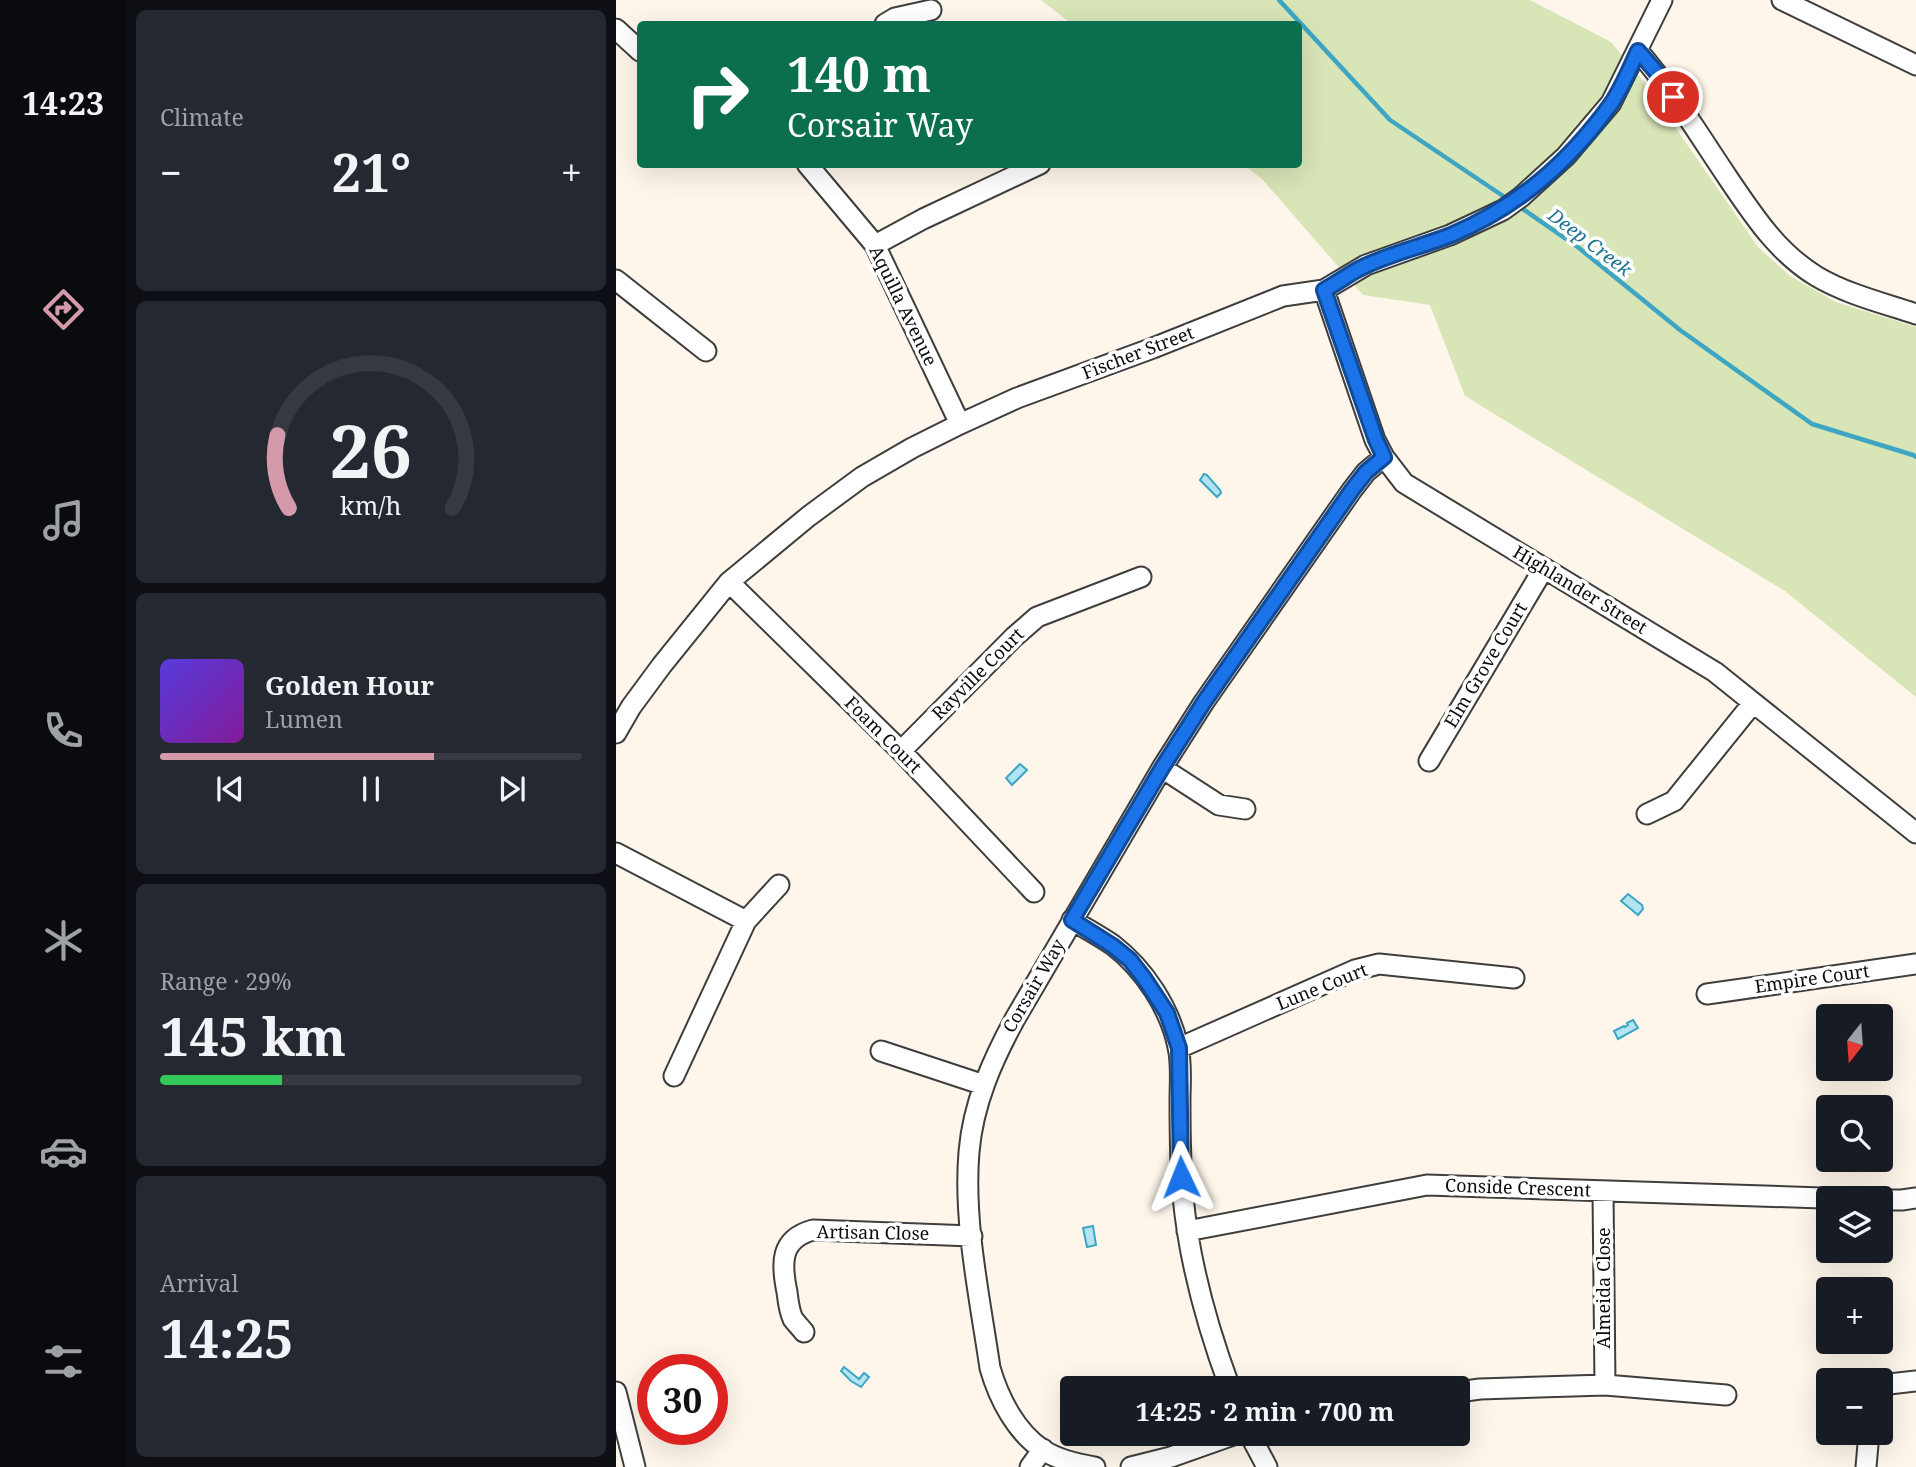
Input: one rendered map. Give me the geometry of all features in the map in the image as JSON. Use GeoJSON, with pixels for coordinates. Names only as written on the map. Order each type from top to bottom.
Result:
{"type":"FeatureCollection","features":[{"type":"Feature","properties":{"kind":"street","name":"Fischer Street"},"geometry":{"type":"LineString","coordinates":[[616,733],[631,706],[729,582],[809,516],[862,477],[912,448],[1017,398],[1283,296],[1324,290],[1366,265],[1450,235],[1521,197],[1566,156],[1611,103],[1662,0]]}},
{"type":"Feature","properties":{"kind":"street"},"geometry":{"type":"LineString","coordinates":[[1782,0],[1916,65]]}},
{"type":"Feature","properties":{"kind":"street"},"geometry":{"type":"LineString","coordinates":[[890,21],[932,10]]}},
{"type":"Feature","properties":{"kind":"street"},"geometry":{"type":"LineString","coordinates":[[616,29],[637,48]]}},
{"type":"Feature","properties":{"kind":"street"},"geometry":{"type":"LineString","coordinates":[[1638,51],[1658,74],[1755,218],[1775,243],[1817,276],[1841,288],[1916,314]]}},
{"type":"Feature","properties":{"kind":"street","name":"Aquilla Avenue"},"geometry":{"type":"LineString","coordinates":[[810,168],[875,245],[960,424]]}},
{"type":"Feature","properties":{"kind":"street"},"geometry":{"type":"LineString","coordinates":[[875,245],[923,219],[1031,168]]}},
{"type":"Feature","properties":{"kind":"street"},"geometry":{"type":"LineString","coordinates":[[616,280],[706,351]]}},
{"type":"Feature","properties":{"kind":"street","name":"Highlander Street"},"geometry":{"type":"LineString","coordinates":[[1324,290],[1376,440],[1384,457],[1404,483],[1715,672],[1916,833]]}},
{"type":"Feature","properties":{"kind":"street","name":"Corsair Way"},"geometry":{"type":"LineString","coordinates":[[1095,1467],[1062,1459],[1043,1449],[1016,1421],[996,1388],[990,1368],[969,1207],[969,1150],[984,1085],[995,1055],[1072,920],[1204,702],[1352,490],[1366,472],[1384,457]]}},
{"type":"Feature","properties":{"kind":"street","name":"Elm Grove Court"},"geometry":{"type":"LineString","coordinates":[[1429,761],[1544,568]]}},
{"type":"Feature","properties":{"kind":"street","name":"Rayville Court"},"geometry":{"type":"LineString","coordinates":[[901,751],[1014,637],[1038,617],[1142,577]]}},
{"type":"Feature","properties":{"kind":"street","name":"Foam Court"},"geometry":{"type":"LineString","coordinates":[[729,582],[901,751],[1034,892]]}},
{"type":"Feature","properties":{"kind":"street"},"geometry":{"type":"LineString","coordinates":[[1647,814],[1674,801],[1753,703]]}},
{"type":"Feature","properties":{"kind":"street"},"geometry":{"type":"LineString","coordinates":[[1162,768],[1219,805],[1245,809]]}},
{"type":"Feature","properties":{"kind":"street"},"geometry":{"type":"LineString","coordinates":[[616,853],[746,921]]}},
{"type":"Feature","properties":{"kind":"street"},"geometry":{"type":"LineString","coordinates":[[674,1076],[746,921],[779,885]]}},
{"type":"Feature","properties":{"kind":"street"},"geometry":{"type":"LineString","coordinates":[[1072,920],[1113,946],[1137,969],[1167,1013],[1179,1048],[1180,1155],[1187,1231],[1201,1299],[1225,1376]]}},
{"type":"Feature","properties":{"kind":"street","name":"Lune Court"},"geometry":{"type":"LineString","coordinates":[[1179,1048],[1355,970],[1379,964],[1514,978]]}},
{"type":"Feature","properties":{"kind":"street","name":"Empire Court"},"geometry":{"type":"LineString","coordinates":[[1707,994],[1916,964]]}},
{"type":"Feature","properties":{"kind":"street"},"geometry":{"type":"LineString","coordinates":[[881,1051],[984,1085]]}},
{"type":"Feature","properties":{"kind":"street","name":"Conside Crescent"},"geometry":{"type":"LineString","coordinates":[[1187,1231],[1427,1185],[1816,1198]]}},
{"type":"Feature","properties":{"kind":"street","name":"Almeida Close"},"geometry":{"type":"LineString","coordinates":[[1603,1191],[1605,1385]]}},
{"type":"Feature","properties":{"kind":"street"},"geometry":{"type":"LineString","coordinates":[[1893,1200],[1916,1198]]}},
{"type":"Feature","properties":{"kind":"street","name":"Artisan Close"},"geometry":{"type":"LineString","coordinates":[[804,1332],[792,1316],[783,1272],[787,1250],[792,1240],[802,1233],[813,1230],[972,1236]]}},
{"type":"Feature","properties":{"kind":"street"},"geometry":{"type":"LineString","coordinates":[[1893,1384],[1916,1381]]}},
{"type":"Feature","properties":{"kind":"street"},"geometry":{"type":"LineString","coordinates":[[1470,1390],[1605,1385],[1726,1395]]}},
{"type":"Feature","properties":{"kind":"street"},"geometry":{"type":"LineString","coordinates":[[616,1392],[635,1467]]}},
{"type":"Feature","properties":{"kind":"street"},"geometry":{"type":"LineString","coordinates":[[1866,1467],[1868,1445]]}},
{"type":"Feature","properties":{"kind":"street"},"geometry":{"type":"LineString","coordinates":[[1130,1467],[1202,1446]]}},
{"type":"Feature","properties":{"kind":"street"},"geometry":{"type":"LineString","coordinates":[[1256,1446],[1267,1467]]}},
{"type":"Feature","properties":{"kind":"street"},"geometry":{"type":"LineString","coordinates":[[1030,1467],[1043,1449]]}},
{"type":"Feature","properties":{"kind":"green space"},"geometry":{"type":"Polygon","coordinates":[[[1041,0],[1530,0],[1611,42],[1644,82],[1758,247],[1790,276],[1836,302],[1916,327],[1916,697],[1785,591],[1465,396],[1430,305],[1363,295],[1263,180],[1248,168],[1302,168],[1302,21],[1068,21],[1041,0]]]}},
{"type":"Feature","properties":{"kind":"water"},"geometry":{"type":"Polygon","coordinates":[[[1204,474],[1220,490],[1221,493],[1217,497],[1200,480],[1204,474]]]}},
{"type":"Feature","properties":{"kind":"water"},"geometry":{"type":"Polygon","coordinates":[[[1020,764],[1027,770],[1012,785],[1006,778],[1020,764]]]}},
{"type":"Feature","properties":{"kind":"water"},"geometry":{"type":"Polygon","coordinates":[[[1628,894],[1642,905],[1643,909],[1638,915],[1621,901],[1628,894]]]}},
{"type":"Feature","properties":{"kind":"water"},"geometry":{"type":"Polygon","coordinates":[[[1633,1020],[1638,1028],[1618,1039],[1614,1031],[1633,1020]]]}},
{"type":"Feature","properties":{"kind":"water"},"geometry":{"type":"Polygon","coordinates":[[[1093,1226],[1096,1245],[1087,1247],[1083,1228],[1093,1226]]]}},
{"type":"Feature","properties":{"kind":"water"},"geometry":{"type":"Polygon","coordinates":[[[844,1367],[859,1379],[864,1373],[869,1377],[861,1387],[841,1371],[844,1367]]]}},
{"type":"Feature","properties":{"kind":"waterway","name":"Deep Creek"},"geometry":{"type":"LineString","coordinates":[[1279,0],[1298,21]]}},
{"type":"Feature","properties":{"kind":"waterway","name":"Deep Creek"},"geometry":{"type":"LineString","coordinates":[[1302,25],[1390,120],[1509,200]]}},
{"type":"Feature","properties":{"kind":"waterway","name":"Deep Creek"},"geometry":{"type":"LineString","coordinates":[[1517,205],[1579,248],[1680,330],[1812,424],[1916,457]]}},
{"type":"Feature","properties":{"kind":"route"},"geometry":{"type":"LineString","coordinates":[[1181,1177],[1179,1048],[1167,1013],[1130,960],[1072,920],[1204,702],[1352,490],[1366,472],[1384,457],[1324,290],[1366,265],[1450,235],[1482,220],[1531,190],[1566,156],[1611,103],[1638,51],[1673,97]]}}]}
